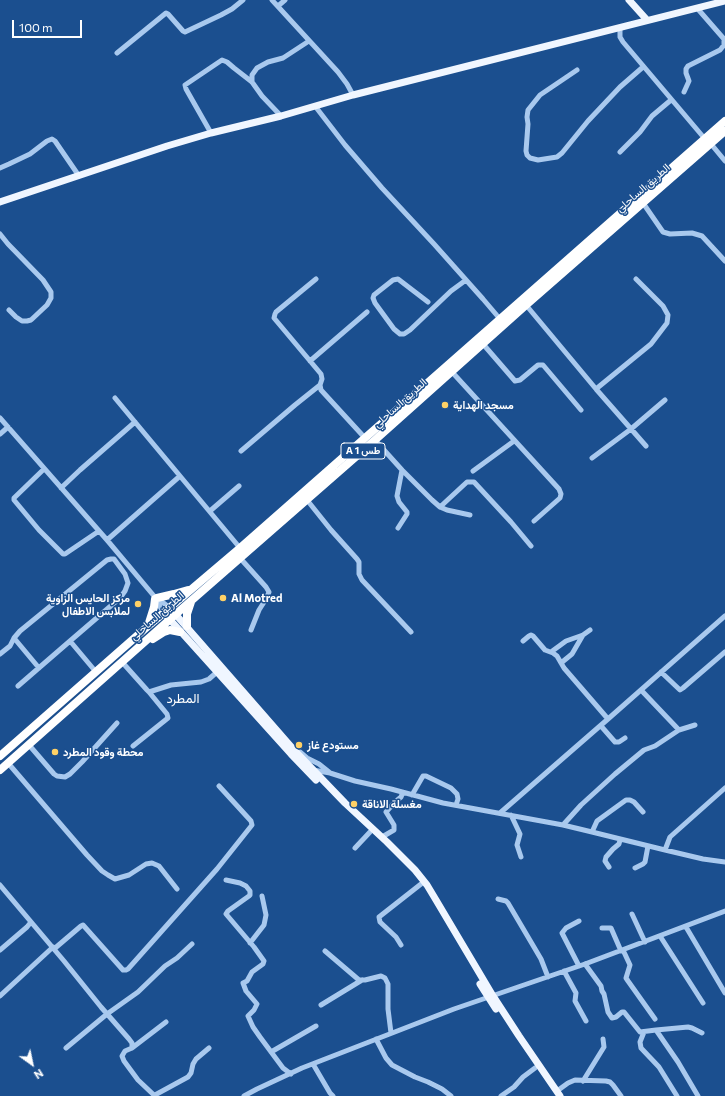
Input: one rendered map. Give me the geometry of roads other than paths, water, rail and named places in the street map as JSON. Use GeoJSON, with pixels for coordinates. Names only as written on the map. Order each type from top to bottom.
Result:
{"type":"FeatureCollection","features":[{"type":"Feature","properties":{"kind":"highway","name":"الطريق الساحلي"},"geometry":{"type":"LineString","coordinates":[[0,756],[147,627],[192,600],[375,440],[643,203],[708,141],[725,121]]}},
{"type":"Feature","properties":{"kind":"highway","name":"الطريق الساحلي"},"geometry":{"type":"LineString","coordinates":[[0,770],[145,641],[191,589],[240,548],[500,319],[708,141],[725,131]]}},
{"type":"Feature","properties":{"kind":"highway"},"geometry":{"type":"LineString","coordinates":[[147,627],[156,598],[191,589]]}},
{"type":"Feature","properties":{"kind":"highway"},"geometry":{"type":"LineString","coordinates":[[145,641],[170,630],[183,629],[192,600]]}},
{"type":"Feature","properties":{"kind":"main road"},"geometry":{"type":"LineString","coordinates":[[629,0],[647,20]]}},
{"type":"Feature","properties":{"kind":"main road"},"geometry":{"type":"LineString","coordinates":[[0,202],[167,146],[211,133],[281,116],[353,95],[725,1]]}},
{"type":"Feature","properties":{"kind":"main road"},"geometry":{"type":"LineString","coordinates":[[170,614],[294,750],[333,798],[407,867],[434,901]]}},
{"type":"Feature","properties":{"kind":"main road"},"geometry":{"type":"LineString","coordinates":[[183,629],[217,672],[310,770],[412,867],[426,885],[490,997],[535,1068],[557,1094]]}},
{"type":"Feature","properties":{"kind":"main road"},"geometry":{"type":"LineString","coordinates":[[490,997],[557,1094]]}},
{"type":"Feature","properties":{"kind":"street"},"geometry":{"type":"LineString","coordinates":[[117,54],[166,13],[185,32],[232,9],[243,0]]}},
{"type":"Feature","properties":{"kind":"street"},"geometry":{"type":"LineString","coordinates":[[272,0],[338,72],[353,95]]}},
{"type":"Feature","properties":{"kind":"street"},"geometry":{"type":"LineString","coordinates":[[278,6],[285,0]]}},
{"type":"Feature","properties":{"kind":"street"},"geometry":{"type":"LineString","coordinates":[[684,92],[689,81],[686,73],[688,66],[720,50],[724,45],[724,39],[698,8]]}},
{"type":"Feature","properties":{"kind":"street"},"geometry":{"type":"LineString","coordinates":[[620,28],[622,40],[671,100],[725,161]]}},
{"type":"Feature","properties":{"kind":"street"},"geometry":{"type":"LineString","coordinates":[[252,82],[252,75],[257,68],[268,62],[283,58],[309,41]]}},
{"type":"Feature","properties":{"kind":"street"},"geometry":{"type":"LineString","coordinates":[[211,133],[184,85],[222,60],[227,62],[252,82],[262,96],[281,116]]}},
{"type":"Feature","properties":{"kind":"street"},"geometry":{"type":"LineString","coordinates":[[577,70],[540,95],[528,110],[526,155],[530,158],[538,160],[557,157],[562,153],[588,121],[620,87],[643,66]]}},
{"type":"Feature","properties":{"kind":"street"},"geometry":{"type":"LineString","coordinates":[[620,152],[640,132],[652,116],[671,100]]}},
{"type":"Feature","properties":{"kind":"street"},"geometry":{"type":"LineString","coordinates":[[315,106],[382,188],[483,298],[500,319]]}},
{"type":"Feature","properties":{"kind":"street"},"geometry":{"type":"LineString","coordinates":[[0,168],[30,154],[52,139],[79,176]]}},
{"type":"Feature","properties":{"kind":"street"},"geometry":{"type":"LineString","coordinates":[[643,203],[663,232],[670,234],[692,233],[702,236],[725,261]]}},
{"type":"Feature","properties":{"kind":"street"},"geometry":{"type":"LineString","coordinates":[[0,234],[43,280],[51,292],[51,298],[47,305],[31,320],[22,321],[9,310]]}},
{"type":"Feature","properties":{"kind":"street"},"geometry":{"type":"LineString","coordinates":[[428,302],[398,278],[392,280],[374,295],[373,298],[375,304],[394,329],[400,334],[404,334],[466,280]]}},
{"type":"Feature","properties":{"kind":"street"},"geometry":{"type":"LineString","coordinates":[[316,279],[276,312],[274,318],[321,374],[321,390],[365,438]]}},
{"type":"Feature","properties":{"kind":"street"},"geometry":{"type":"LineString","coordinates":[[596,390],[651,344],[668,323],[668,315],[663,306],[636,279]]}},
{"type":"Feature","properties":{"kind":"street"},"geometry":{"type":"LineString","coordinates":[[526,305],[596,390],[646,446]]}},
{"type":"Feature","properties":{"kind":"street"},"geometry":{"type":"LineString","coordinates":[[310,361],[367,312]]}},
{"type":"Feature","properties":{"kind":"street"},"geometry":{"type":"LineString","coordinates":[[483,344],[515,381],[520,380],[538,365],[543,365],[581,410]]}},
{"type":"Feature","properties":{"kind":"street"},"geometry":{"type":"LineString","coordinates":[[452,372],[561,494],[560,498],[534,520]]}},
{"type":"Feature","properties":{"kind":"street"},"geometry":{"type":"LineString","coordinates":[[241,451],[320,384]]}},
{"type":"Feature","properties":{"kind":"street"},"geometry":{"type":"LineString","coordinates":[[115,398],[240,548]]}},
{"type":"Feature","properties":{"kind":"street"},"geometry":{"type":"LineString","coordinates":[[592,458],[631,429],[665,400]]}},
{"type":"Feature","properties":{"kind":"street"},"geometry":{"type":"LineString","coordinates":[[0,418],[170,614]]}},
{"type":"Feature","properties":{"kind":"street"},"geometry":{"type":"LineString","coordinates":[[61,488],[135,422]]}},
{"type":"Feature","properties":{"kind":"street"},"geometry":{"type":"LineString","coordinates":[[0,434],[8,427]]}},
{"type":"Feature","properties":{"kind":"street"},"geometry":{"type":"LineString","coordinates":[[375,440],[402,470],[440,506],[447,510],[470,516]]}},
{"type":"Feature","properties":{"kind":"street"},"geometry":{"type":"LineString","coordinates":[[472,471],[514,440]]}},
{"type":"Feature","properties":{"kind":"street"},"geometry":{"type":"LineString","coordinates":[[44,469],[14,498],[14,500],[39,530],[63,554],[99,531]]}},
{"type":"Feature","properties":{"kind":"street"},"geometry":{"type":"LineString","coordinates":[[398,528],[407,514],[397,496],[402,470]]}},
{"type":"Feature","properties":{"kind":"street"},"geometry":{"type":"LineString","coordinates":[[107,540],[180,476]]}},
{"type":"Feature","properties":{"kind":"street"},"geometry":{"type":"LineString","coordinates":[[440,506],[468,482],[474,482],[531,546]]}},
{"type":"Feature","properties":{"kind":"street"},"geometry":{"type":"LineString","coordinates":[[210,511],[239,486]]}},
{"type":"Feature","properties":{"kind":"street"},"geometry":{"type":"LineString","coordinates":[[306,500],[357,558],[359,562],[359,574],[362,580],[411,632]]}},
{"type":"Feature","properties":{"kind":"street"},"geometry":{"type":"LineString","coordinates":[[240,558],[266,587],[268,592],[250,630]]}},
{"type":"Feature","properties":{"kind":"street"},"geometry":{"type":"LineString","coordinates":[[0,654],[10,646],[20,631],[107,560],[114,560],[128,582],[120,598],[18,686]]}},
{"type":"Feature","properties":{"kind":"street"},"geometry":{"type":"LineString","coordinates":[[156,598],[170,614]]}},
{"type":"Feature","properties":{"kind":"street"},"geometry":{"type":"LineString","coordinates":[[500,813],[725,616]]}},
{"type":"Feature","properties":{"kind":"street"},"geometry":{"type":"LineString","coordinates":[[551,652],[566,641],[583,635],[590,630]]}},
{"type":"Feature","properties":{"kind":"street"},"geometry":{"type":"LineString","coordinates":[[523,641],[531,635],[546,650],[557,656],[564,668],[608,719]]}},
{"type":"Feature","properties":{"kind":"street"},"geometry":{"type":"LineString","coordinates":[[561,663],[572,654],[583,635]]}},
{"type":"Feature","properties":{"kind":"street"},"geometry":{"type":"LineString","coordinates":[[14,638],[39,668]]}},
{"type":"Feature","properties":{"kind":"street"},"geometry":{"type":"LineString","coordinates":[[70,641],[96,672]]}},
{"type":"Feature","properties":{"kind":"street"},"geometry":{"type":"LineString","coordinates":[[661,672],[680,690],[725,652]]}},
{"type":"Feature","properties":{"kind":"street"},"geometry":{"type":"LineString","coordinates":[[122,662],[149,692],[167,714],[168,718],[133,746]]}},
{"type":"Feature","properties":{"kind":"street"},"geometry":{"type":"LineString","coordinates":[[149,692],[171,685],[201,682],[209,679],[217,672]]}},
{"type":"Feature","properties":{"kind":"street"},"geometry":{"type":"LineString","coordinates":[[642,690],[679,730]]}},
{"type":"Feature","properties":{"kind":"street"},"geometry":{"type":"LineString","coordinates":[[29,745],[54,774],[64,777],[70,774],[78,766],[117,723]]}},
{"type":"Feature","properties":{"kind":"street"},"geometry":{"type":"LineString","coordinates":[[563,825],[581,805],[644,750],[655,746],[679,730],[695,725]]}},
{"type":"Feature","properties":{"kind":"street"},"geometry":{"type":"LineString","coordinates":[[600,726],[615,742],[619,742],[625,738]]}},
{"type":"Feature","properties":{"kind":"street"},"geometry":{"type":"LineString","coordinates":[[294,750],[300,752],[330,773]]}},
{"type":"Feature","properties":{"kind":"street"},"geometry":{"type":"LineString","coordinates":[[8,763],[102,871],[115,879],[128,875],[152,862],[159,866],[177,889]]}},
{"type":"Feature","properties":{"kind":"street"},"geometry":{"type":"LineString","coordinates":[[310,770],[330,773],[355,781],[442,803],[456,804],[563,825],[703,859],[725,862]]}},
{"type":"Feature","properties":{"kind":"street"},"geometry":{"type":"LineString","coordinates":[[412,795],[423,776],[426,776],[451,788],[457,794],[458,799],[456,804]]}},
{"type":"Feature","properties":{"kind":"street"},"geometry":{"type":"LineString","coordinates":[[0,996],[53,948],[81,926],[83,926],[123,970],[128,969],[207,880],[252,825],[251,821],[219,786]]}},
{"type":"Feature","properties":{"kind":"street"},"geometry":{"type":"LineString","coordinates":[[664,850],[670,837],[725,788]]}},
{"type":"Feature","properties":{"kind":"street"},"geometry":{"type":"LineString","coordinates":[[382,837],[394,830],[394,825],[386,812],[401,797],[403,792]]}},
{"type":"Feature","properties":{"kind":"street"},"geometry":{"type":"LineString","coordinates":[[592,832],[597,821],[626,800],[634,802],[643,812]]}},
{"type":"Feature","properties":{"kind":"street"},"geometry":{"type":"LineString","coordinates":[[511,815],[520,834],[517,843],[521,857]]}},
{"type":"Feature","properties":{"kind":"street"},"geometry":{"type":"LineString","coordinates":[[355,848],[370,832]]}},
{"type":"Feature","properties":{"kind":"street"},"geometry":{"type":"LineString","coordinates":[[609,867],[605,861],[606,857],[619,844],[620,840]]}},
{"type":"Feature","properties":{"kind":"street"},"geometry":{"type":"LineString","coordinates":[[635,868],[645,862],[648,846]]}},
{"type":"Feature","properties":{"kind":"street"},"geometry":{"type":"LineString","coordinates":[[226,880],[240,883],[246,886],[250,891],[249,896],[226,914],[264,962],[252,972],[248,981],[243,983],[246,991],[257,1004],[248,1016],[253,1027],[271,1052],[283,1068],[291,1074]]}},
{"type":"Feature","properties":{"kind":"street"},"geometry":{"type":"LineString","coordinates":[[401,945],[396,936],[380,922],[379,918],[421,884]]}},
{"type":"Feature","properties":{"kind":"street"},"geometry":{"type":"LineString","coordinates":[[0,885],[129,1039],[132,1043],[132,1048]]}},
{"type":"Feature","properties":{"kind":"street"},"geometry":{"type":"LineString","coordinates":[[250,943],[264,925],[266,915],[262,896]]}},
{"type":"Feature","properties":{"kind":"street"},"geometry":{"type":"LineString","coordinates":[[498,899],[508,903],[541,960],[548,977]]}},
{"type":"Feature","properties":{"kind":"street"},"geometry":{"type":"LineString","coordinates":[[244,1096],[313,1064],[391,1033],[454,1009],[585,964],[725,912]]}},
{"type":"Feature","properties":{"kind":"street"},"geometry":{"type":"LineString","coordinates":[[632,914],[645,942]]}},
{"type":"Feature","properties":{"kind":"street"},"geometry":{"type":"LineString","coordinates":[[579,921],[566,928],[562,933],[579,966]]}},
{"type":"Feature","properties":{"kind":"street"},"geometry":{"type":"LineString","coordinates":[[0,950],[31,922]]}},
{"type":"Feature","properties":{"kind":"street"},"geometry":{"type":"LineString","coordinates":[[686,927],[725,993]]}},
{"type":"Feature","properties":{"kind":"street"},"geometry":{"type":"LineString","coordinates":[[602,928],[611,928],[630,964],[626,978],[655,1019]]}},
{"type":"Feature","properties":{"kind":"street"},"geometry":{"type":"LineString","coordinates":[[660,936],[703,1003]]}},
{"type":"Feature","properties":{"kind":"street"},"geometry":{"type":"LineString","coordinates":[[66,1048],[107,1014],[138,992],[165,966],[177,958],[192,944]]}},
{"type":"Feature","properties":{"kind":"street"},"geometry":{"type":"LineString","coordinates":[[325,951],[356,978],[362,980]]}},
{"type":"Feature","properties":{"kind":"street"},"geometry":{"type":"LineString","coordinates":[[585,964],[601,986],[608,1012],[612,1018],[624,1012],[639,1031],[644,1032],[688,1027],[702,1033]]}},
{"type":"Feature","properties":{"kind":"street"},"geometry":{"type":"LineString","coordinates":[[564,971],[576,993],[574,1001],[586,1021]]}},
{"type":"Feature","properties":{"kind":"street"},"geometry":{"type":"LineString","coordinates":[[321,1006],[362,980],[381,976],[387,981],[391,1033]]}},
{"type":"Feature","properties":{"kind":"street"},"geometry":{"type":"LineString","coordinates":[[166,1022],[125,1052],[122,1056],[126,1065],[138,1080],[155,1096],[188,1077],[196,1059],[208,1048]]}},
{"type":"Feature","properties":{"kind":"street"},"geometry":{"type":"LineString","coordinates":[[271,1052],[316,1026]]}},
{"type":"Feature","properties":{"kind":"street"},"geometry":{"type":"LineString","coordinates":[[656,1030],[678,1062],[698,1096]]}},
{"type":"Feature","properties":{"kind":"street"},"geometry":{"type":"LineString","coordinates":[[644,1032],[640,1042],[641,1048],[659,1067],[677,1096]]}},
{"type":"Feature","properties":{"kind":"street"},"geometry":{"type":"LineString","coordinates":[[376,1039],[382,1052],[392,1065],[442,1089],[451,1096]]}},
{"type":"Feature","properties":{"kind":"street"},"geometry":{"type":"LineString","coordinates":[[583,1080],[604,1047],[603,1039]]}},
{"type":"Feature","properties":{"kind":"street"},"geometry":{"type":"LineString","coordinates":[[313,1064],[333,1096]]}},
{"type":"Feature","properties":{"kind":"street"},"geometry":{"type":"LineString","coordinates":[[502,1096],[535,1068]]}},
{"type":"Feature","properties":{"kind":"street"},"geometry":{"type":"LineString","coordinates":[[557,1094],[572,1081],[583,1080],[608,1081],[621,1096]]}},
{"type":"Feature","properties":{"kind":"place","name":"مسجد الهداية"},"geometry":{"type":"Point","coordinates":[445,405]}},
{"type":"Feature","properties":{"kind":"place","name":"Al Motred"},"geometry":{"type":"Point","coordinates":[223,598]}},
{"type":"Feature","properties":{"kind":"place","name":"مركز الحايس الزاوية لملابس الاطفال"},"geometry":{"type":"Point","coordinates":[138,604]}},
{"type":"Feature","properties":{"kind":"place","name":"مستودع غاز"},"geometry":{"type":"Point","coordinates":[299,745]}},
{"type":"Feature","properties":{"kind":"place","name":"محطة وقود المطرد"},"geometry":{"type":"Point","coordinates":[55,752]}},
{"type":"Feature","properties":{"kind":"place","name":"مغسلة الاناقة"},"geometry":{"type":"Point","coordinates":[354,804]}},
{"type":"Feature","properties":{"kind":"district","name":"المطرد"},"geometry":{"type":"Point","coordinates":[183,699]}}]}
